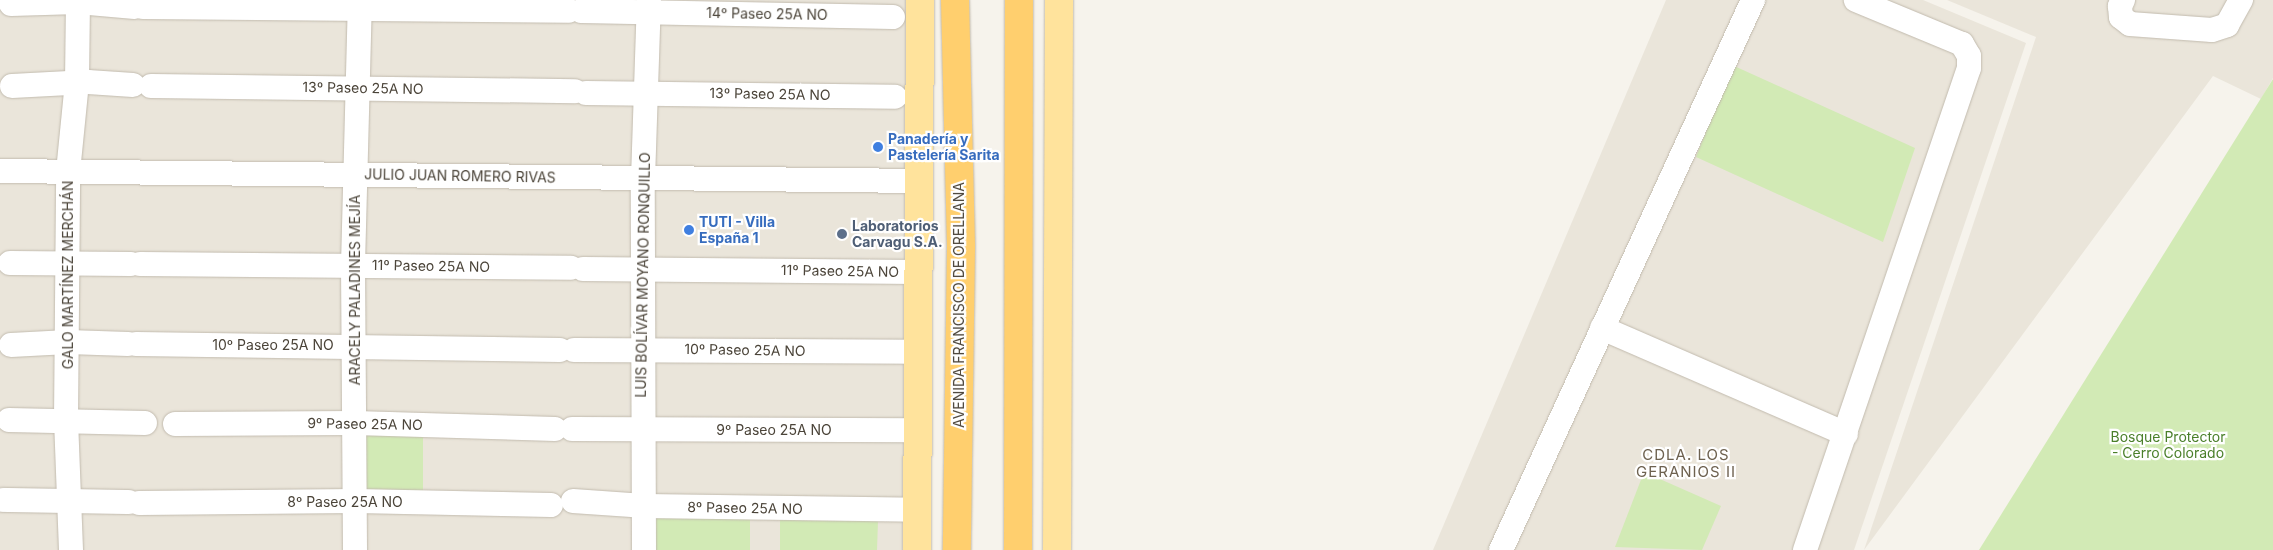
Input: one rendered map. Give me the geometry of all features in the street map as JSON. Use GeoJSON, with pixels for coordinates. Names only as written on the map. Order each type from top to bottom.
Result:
{"type":"FeatureCollection","features":[{"type":"Feature","properties":{"kind":"highway","name":"AVENIDA FRANCISCO DE ORELLANA"},"geometry":{"type":"LineString","coordinates":[[955,0],[961,247],[958,550]]}},
{"type":"Feature","properties":{"kind":"highway"},"geometry":{"type":"LineString","coordinates":[[1018,550],[1019,0]]}},
{"type":"Feature","properties":{"kind":"main road"},"geometry":{"type":"LineString","coordinates":[[917,550],[916,430],[917,272],[920,182],[920,0]]}},
{"type":"Feature","properties":{"kind":"main road"},"geometry":{"type":"LineString","coordinates":[[1057,550],[1059,0]]}},
{"type":"Feature","properties":{"kind":"street"},"geometry":{"type":"LineString","coordinates":[[1501,550],[1753,0]]}},
{"type":"Feature","properties":{"kind":"street"},"geometry":{"type":"LineString","coordinates":[[1805,550],[1969,68],[1969,56],[1962,44],[1856,0]]}},
{"type":"Feature","properties":{"kind":"street"},"geometry":{"type":"LineString","coordinates":[[2123,0],[2120,6],[2121,17],[2130,24],[2212,30],[2227,25],[2241,0]]}},
{"type":"Feature","properties":{"kind":"street","name":"14º Paseo 25A NO"},"geometry":{"type":"LineString","coordinates":[[4,4],[78,1],[139,7],[360,4],[575,11],[649,6],[893,17]]}},
{"type":"Feature","properties":{"kind":"street","name":"GALO MARTÍNEZ MERCHÁN"},"geometry":{"type":"LineString","coordinates":[[71,550],[71,503],[66,420],[68,172],[77,82],[78,1]]}},
{"type":"Feature","properties":{"kind":"street","name":"ARACELY PALADINES MEJÍA"},"geometry":{"type":"LineString","coordinates":[[355,550],[353,266],[360,4]]}},
{"type":"Feature","properties":{"kind":"street","name":"LUIS BOLÍVAR MOYANO RONQUILLO"},"geometry":{"type":"LineString","coordinates":[[644,550],[645,506],[642,429],[643,179],[649,6]]}},
{"type":"Feature","properties":{"kind":"street","name":"13º Paseo 25A NO"},"geometry":{"type":"LineString","coordinates":[[4,86],[77,82],[142,86],[359,87],[895,97]]}},
{"type":"Feature","properties":{"kind":"street","name":"JULIO JUAN ROMERO RIVAS"},"geometry":{"type":"LineString","coordinates":[[0,171],[920,182]]}},
{"type":"Feature","properties":{"kind":"street","name":"11º Paseo 25A NO"},"geometry":{"type":"LineString","coordinates":[[10,263],[68,262],[917,272]]}},
{"type":"Feature","properties":{"kind":"street"},"geometry":{"type":"LineString","coordinates":[[1602,328],[1846,434]]}},
{"type":"Feature","properties":{"kind":"street","name":"10º Paseo 25A NO"},"geometry":{"type":"LineString","coordinates":[[11,345],[68,342],[353,345],[567,350],[917,352]]}},
{"type":"Feature","properties":{"kind":"street"},"geometry":{"type":"LineString","coordinates":[[9,420],[145,423]]}},
{"type":"Feature","properties":{"kind":"street","name":"9º Paseo 25A NO"},"geometry":{"type":"LineString","coordinates":[[175,424],[355,423],[564,429],[916,430]]}},
{"type":"Feature","properties":{"kind":"street","name":"8º Paseo 25A NO"},"geometry":{"type":"LineString","coordinates":[[3,500],[71,503],[356,501],[562,503],[918,510]]}},
{"type":"Feature","properties":{"kind":"shaded area"},"geometry":{"type":"Polygon","coordinates":[[[0,0],[923,0],[921,550],[0,550],[0,0]]]}},
{"type":"Feature","properties":{"kind":"shaded area","name":"CDLA. LOS GERANIOS II"},"geometry":{"type":"Polygon","coordinates":[[[1666,0],[1923,0],[2026,43],[1854,550],[1433,550],[1666,0]]]}},
{"type":"Feature","properties":{"kind":"shaded area"},"geometry":{"type":"Polygon","coordinates":[[[1947,0],[2273,0],[2273,78],[2261,99],[2213,76],[1864,550],[2036,37],[1947,0]]]}},
{"type":"Feature","properties":{"kind":"green space"},"geometry":{"type":"Polygon","coordinates":[[[1732,65],[1915,148],[1883,242],[1696,157],[1732,65]]]}},
{"type":"Feature","properties":{"kind":"green space","name":"Bosque Protector - Cerro Colorado"},"geometry":{"type":"Polygon","coordinates":[[[2273,79],[2273,550],[1979,550],[2273,79]]]}},
{"type":"Feature","properties":{"kind":"green space"},"geometry":{"type":"Polygon","coordinates":[[[360,432],[423,433],[423,495],[359,492],[360,432]]]}},
{"type":"Feature","properties":{"kind":"green space"},"geometry":{"type":"Polygon","coordinates":[[[1644,472],[1721,506],[1702,550],[1615,547],[1644,472]]]}},
{"type":"Feature","properties":{"kind":"green space"},"geometry":{"type":"Polygon","coordinates":[[[651,515],[750,519],[750,550],[651,550],[651,515]]]}},
{"type":"Feature","properties":{"kind":"green space"},"geometry":{"type":"Polygon","coordinates":[[[780,520],[878,521],[877,550],[780,550],[780,520]]]}},
{"type":"Feature","properties":{"kind":"place","name":"Panadería y Pastelería Sarita"},"geometry":{"type":"Point","coordinates":[878,147]}},
{"type":"Feature","properties":{"kind":"place","name":"TUTI - Villa España 1"},"geometry":{"type":"Point","coordinates":[689,230]}},
{"type":"Feature","properties":{"kind":"place","name":"Laboratorios Carvagu S.A."},"geometry":{"type":"Point","coordinates":[842,234]}},
{"type":"Feature","properties":{"kind":"district","name":"CDLA. LOS GERANIOS II"},"geometry":{"type":"Point","coordinates":[1686,462]}}]}
